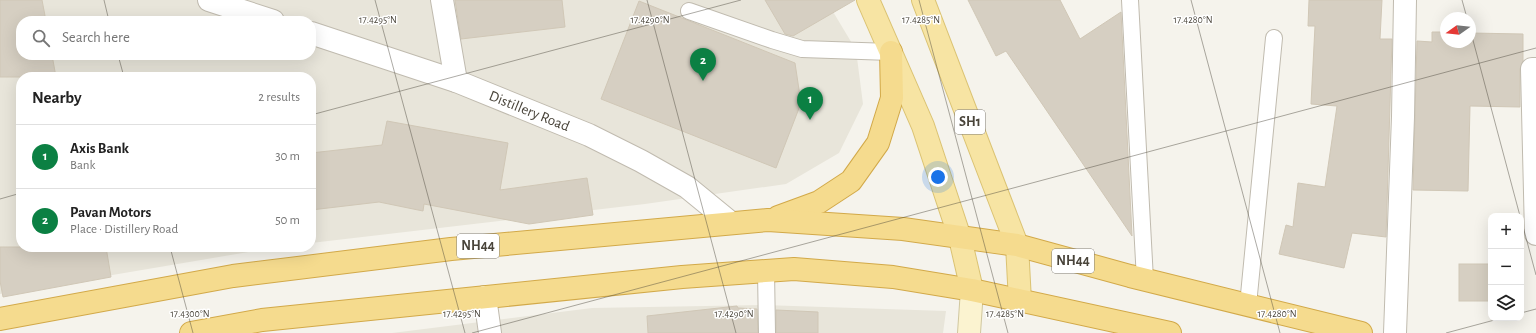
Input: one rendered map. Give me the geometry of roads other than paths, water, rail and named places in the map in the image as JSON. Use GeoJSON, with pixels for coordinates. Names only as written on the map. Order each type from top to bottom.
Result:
{"type":"FeatureCollection","features":[{"type":"Feature","properties":{"kind":"highway"},"geometry":{"type":"LineString","coordinates":[[768,220],[819,202],[851,181],[878,143],[892,98],[891,52]]}},
{"type":"Feature","properties":{"kind":"highway","name":"NH44"},"geometry":{"type":"LineString","coordinates":[[0,319],[233,276],[451,248],[768,220],[903,228],[960,238],[1017,245],[1145,280],[1361,333]]}},
{"type":"Feature","properties":{"kind":"highway"},"geometry":{"type":"LineString","coordinates":[[191,333],[263,327],[485,297],[682,277],[794,269],[893,277],[972,290],[1170,333]]}},
{"type":"Feature","properties":{"kind":"main road"},"geometry":{"type":"LineString","coordinates":[[868,0],[923,126],[960,238],[972,290],[969,333]]}},
{"type":"Feature","properties":{"kind":"main road","name":"SH1"},"geometry":{"type":"LineString","coordinates":[[922,0],[1017,245]]}},
{"type":"Feature","properties":{"kind":"main road"},"geometry":{"type":"LineString","coordinates":[[1017,245],[1020,301]]}},
{"type":"Feature","properties":{"kind":"street"},"geometry":{"type":"LineString","coordinates":[[209,0],[258,16]]}},
{"type":"Feature","properties":{"kind":"street"},"geometry":{"type":"LineString","coordinates":[[442,0],[456,81]]}},
{"type":"Feature","properties":{"kind":"street"},"geometry":{"type":"LineString","coordinates":[[1395,333],[1403,117],[1405,0]]}},
{"type":"Feature","properties":{"kind":"street","name":"Distillery Road"},"geometry":{"type":"LineString","coordinates":[[316,35],[456,81],[589,135],[641,161],[687,187],[731,224]]}},
{"type":"Feature","properties":{"kind":"street"},"geometry":{"type":"LineString","coordinates":[[1536,69],[1532,69],[1536,234]]}},
{"type":"Feature","properties":{"kind":"street"},"geometry":{"type":"LineString","coordinates":[[485,297],[490,333]]}},
{"type":"Feature","properties":{"kind":"lane"},"geometry":{"type":"LineString","coordinates":[[1130,0],[1145,280]]}},
{"type":"Feature","properties":{"kind":"lane"},"geometry":{"type":"LineString","coordinates":[[689,11],[802,49],[891,52]]}},
{"type":"Feature","properties":{"kind":"lane"},"geometry":{"type":"LineString","coordinates":[[1248,305],[1274,38]]}},
{"type":"Feature","properties":{"kind":"lane"},"geometry":{"type":"LineString","coordinates":[[766,271],[767,333]]}},
{"type":"Feature","properties":{"kind":"place","name":"Pavan Motors"},"geometry":{"type":"Point","coordinates":[703,81]}},
{"type":"Feature","properties":{"kind":"place","name":"Axis Bank"},"geometry":{"type":"Point","coordinates":[810,120]}}]}
